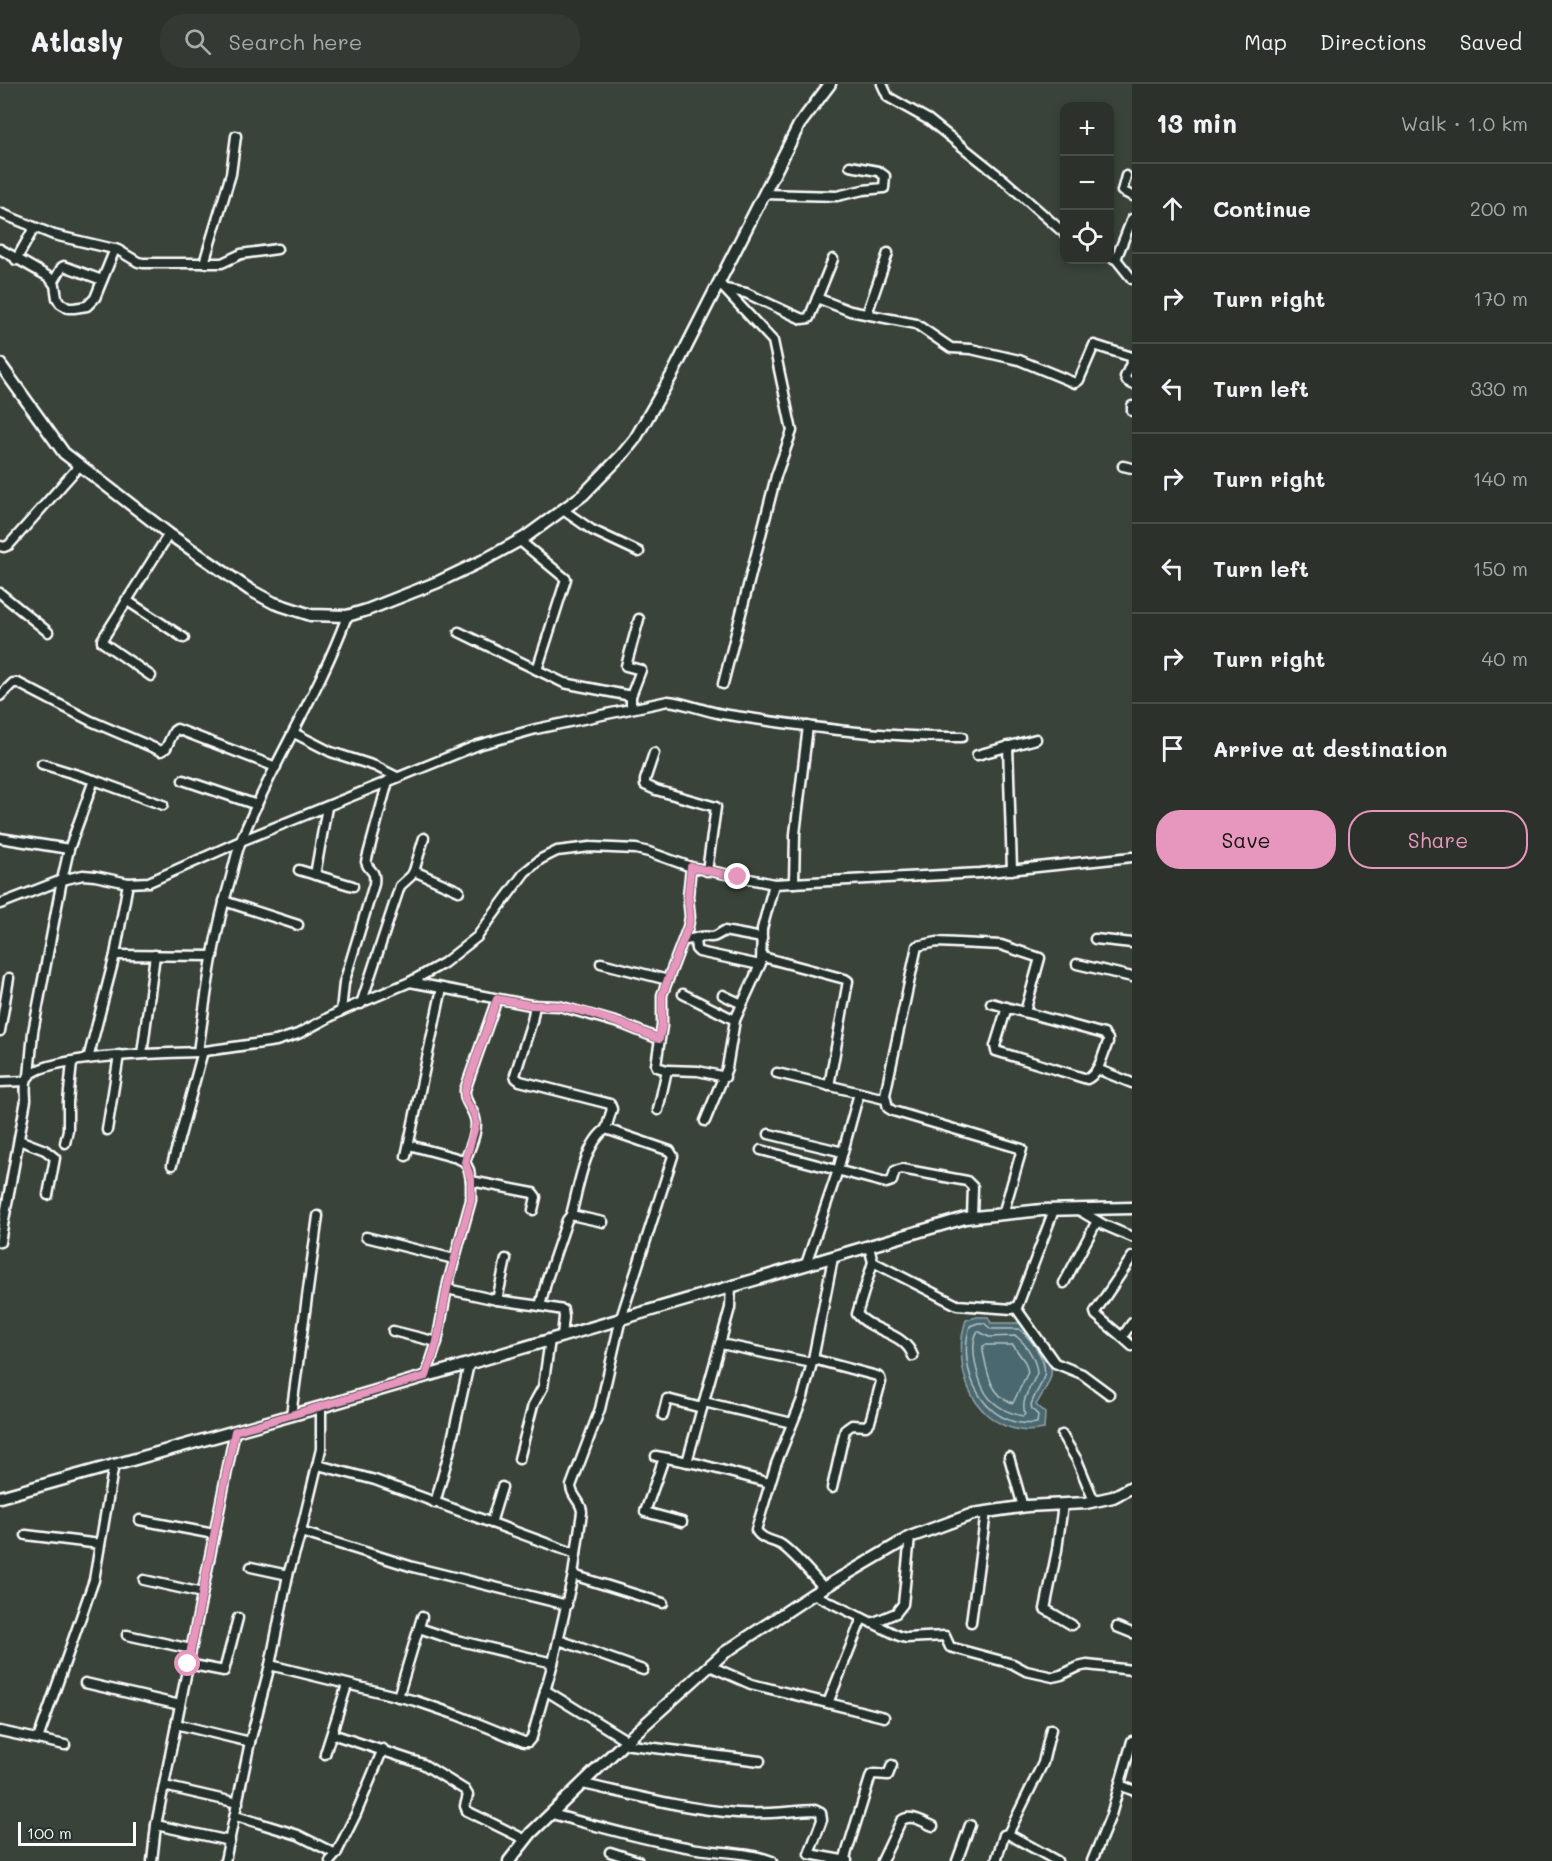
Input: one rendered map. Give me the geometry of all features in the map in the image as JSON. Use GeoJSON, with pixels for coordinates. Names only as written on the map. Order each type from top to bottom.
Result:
{"type":"FeatureCollection","features":[{"type":"Feature","properties":{"kind":"street"},"geometry":{"type":"LineString","coordinates":[[2,371],[64,453],[169,534],[257,595],[311,615],[347,616],[367,610],[438,582],[519,540],[583,495],[622,455],[635,439],[722,286],[764,194],[799,125],[830,84]]}},
{"type":"Feature","properties":{"kind":"street"},"geometry":{"type":"LineString","coordinates":[[882,84],[888,97],[929,120],[1060,229]]}},
{"type":"Feature","properties":{"kind":"street"},"geometry":{"type":"LineString","coordinates":[[204,263],[231,174],[236,136]]}},
{"type":"Feature","properties":{"kind":"street"},"geometry":{"type":"LineString","coordinates":[[764,194],[829,196],[884,188],[885,176],[881,172],[850,166]]}},
{"type":"Feature","properties":{"kind":"street"},"geometry":{"type":"LineString","coordinates":[[1126,176],[1122,191],[1132,196]]}},
{"type":"Feature","properties":{"kind":"street"},"geometry":{"type":"LineString","coordinates":[[0,213],[54,235],[125,252],[138,262],[222,263],[242,254],[277,249]]}},
{"type":"Feature","properties":{"kind":"street"},"geometry":{"type":"LineString","coordinates":[[1114,256],[1132,219]]}},
{"type":"Feature","properties":{"kind":"street"},"geometry":{"type":"LineString","coordinates":[[16,260],[34,228]]}},
{"type":"Feature","properties":{"kind":"street"},"geometry":{"type":"LineString","coordinates":[[0,249],[50,277],[54,281],[60,303],[68,308],[74,308],[92,303],[115,249]]}},
{"type":"Feature","properties":{"kind":"street"},"geometry":{"type":"LineString","coordinates":[[867,314],[888,253]]}},
{"type":"Feature","properties":{"kind":"street"},"geometry":{"type":"LineString","coordinates":[[722,286],[746,293],[802,320],[809,318],[833,259]]}},
{"type":"Feature","properties":{"kind":"street"},"geometry":{"type":"LineString","coordinates":[[1114,259],[1132,279]]}},
{"type":"Feature","properties":{"kind":"street"},"geometry":{"type":"LineString","coordinates":[[54,281],[63,266],[102,280]]}},
{"type":"Feature","properties":{"kind":"street"},"geometry":{"type":"LineString","coordinates":[[722,286],[773,341],[792,431],[776,476],[723,684]]}},
{"type":"Feature","properties":{"kind":"street"},"geometry":{"type":"LineString","coordinates":[[817,298],[850,311],[916,324],[951,348],[971,349],[1019,360],[1075,383],[1079,380],[1094,345],[1132,357]]}},
{"type":"Feature","properties":{"kind":"street"},"geometry":{"type":"LineString","coordinates":[[1132,361],[1125,377],[1132,384]]}},
{"type":"Feature","properties":{"kind":"street"},"geometry":{"type":"LineString","coordinates":[[1132,406],[1132,411]]}},
{"type":"Feature","properties":{"kind":"street"},"geometry":{"type":"LineString","coordinates":[[0,546],[9,545],[80,465]]}},
{"type":"Feature","properties":{"kind":"street"},"geometry":{"type":"LineString","coordinates":[[563,510],[592,530],[639,552]]}},
{"type":"Feature","properties":{"kind":"street"},"geometry":{"type":"LineString","coordinates":[[151,676],[102,642],[102,636],[169,534]]}},
{"type":"Feature","properties":{"kind":"street"},"geometry":{"type":"LineString","coordinates":[[519,540],[566,579],[537,670]]}},
{"type":"Feature","properties":{"kind":"street"},"geometry":{"type":"LineString","coordinates":[[0,593],[48,632]]}},
{"type":"Feature","properties":{"kind":"street"},"geometry":{"type":"LineString","coordinates":[[126,600],[184,638]]}},
{"type":"Feature","properties":{"kind":"street"},"geometry":{"type":"LineString","coordinates":[[172,1166],[200,1051],[213,956],[224,901],[241,841],[336,644],[347,616]]}},
{"type":"Feature","properties":{"kind":"street"},"geometry":{"type":"LineString","coordinates":[[631,708],[632,696],[641,670],[626,666],[639,619]]}},
{"type":"Feature","properties":{"kind":"street"},"geometry":{"type":"LineString","coordinates":[[459,632],[564,683],[632,696]]}},
{"type":"Feature","properties":{"kind":"street"},"geometry":{"type":"LineString","coordinates":[[0,696],[18,682],[91,721],[161,751],[165,750],[177,729],[276,767]]}},
{"type":"Feature","properties":{"kind":"street"},"geometry":{"type":"LineString","coordinates":[[0,904],[62,880],[82,875],[128,883],[149,882],[241,841],[478,745],[536,729],[668,701],[711,712],[808,726],[916,736],[962,736]]}},
{"type":"Feature","properties":{"kind":"street"},"geometry":{"type":"LineString","coordinates":[[794,883],[794,854],[808,726]]}},
{"type":"Feature","properties":{"kind":"street"},"geometry":{"type":"LineString","coordinates":[[294,733],[331,752],[375,766],[393,779]]}},
{"type":"Feature","properties":{"kind":"street"},"geometry":{"type":"LineString","coordinates":[[976,755],[1036,739]]}},
{"type":"Feature","properties":{"kind":"street"},"geometry":{"type":"LineString","coordinates":[[1008,746],[1012,870]]}},
{"type":"Feature","properties":{"kind":"street"},"geometry":{"type":"LineString","coordinates":[[654,753],[645,785],[716,807],[707,871]]}},
{"type":"Feature","properties":{"kind":"street"},"geometry":{"type":"LineString","coordinates":[[42,764],[94,780],[163,806]]}},
{"type":"Feature","properties":{"kind":"street"},"geometry":{"type":"LineString","coordinates":[[341,1011],[344,983],[374,884],[373,870],[367,866],[366,862],[393,779]]}},
{"type":"Feature","properties":{"kind":"street"},"geometry":{"type":"LineString","coordinates":[[0,1242],[26,1100],[33,1032],[62,880],[69,849],[94,780]]}},
{"type":"Feature","properties":{"kind":"street"},"geometry":{"type":"LineString","coordinates":[[183,780],[257,805]]}},
{"type":"Feature","properties":{"kind":"street"},"geometry":{"type":"LineString","coordinates":[[315,875],[327,807]]}},
{"type":"Feature","properties":{"kind":"street"},"geometry":{"type":"LineString","coordinates":[[0,838],[69,849]]}},
{"type":"Feature","properties":{"kind":"street"},"geometry":{"type":"LineString","coordinates":[[361,1004],[400,886],[414,871],[424,838]]}},
{"type":"Feature","properties":{"kind":"street"},"geometry":{"type":"LineString","coordinates":[[0,1082],[27,1079],[36,1070],[47,1066],[88,1059],[118,1055],[200,1051],[276,1041],[298,1034],[341,1011],[410,982],[444,963],[477,937],[525,872],[556,851],[590,847],[636,849],[691,867],[774,884],[981,873],[1132,857]]}},
{"type":"Feature","properties":{"kind":"street"},"geometry":{"type":"LineString","coordinates":[[691,867],[688,896],[690,917],[684,940],[662,995],[662,1026],[656,1065],[667,1070],[698,1071],[725,1077]]}},
{"type":"Feature","properties":{"kind":"street"},"geometry":{"type":"LineString","coordinates":[[299,870],[353,886]]}},
{"type":"Feature","properties":{"kind":"street"},"geometry":{"type":"LineString","coordinates":[[414,871],[459,891]]}},
{"type":"Feature","properties":{"kind":"street"},"geometry":{"type":"LineString","coordinates":[[88,1059],[115,955],[128,883]]}},
{"type":"Feature","properties":{"kind":"street"},"geometry":{"type":"LineString","coordinates":[[705,1121],[725,1077],[735,1020],[761,961],[763,924],[774,884]]}},
{"type":"Feature","properties":{"kind":"street"},"geometry":{"type":"LineString","coordinates":[[224,901],[298,925]]}},
{"type":"Feature","properties":{"kind":"street"},"geometry":{"type":"LineString","coordinates":[[684,940],[701,937],[715,938],[724,931],[762,938]]}},
{"type":"Feature","properties":{"kind":"street"},"geometry":{"type":"LineString","coordinates":[[695,939],[696,949],[699,952],[761,961],[848,981],[829,1086]]}},
{"type":"Feature","properties":{"kind":"street"},"geometry":{"type":"LineString","coordinates":[[1095,939],[1132,943]]}},
{"type":"Feature","properties":{"kind":"street"},"geometry":{"type":"LineString","coordinates":[[1002,1214],[1022,1149],[893,1111],[888,1108],[885,1099],[917,946],[937,942],[1001,945],[1040,958],[1025,1012]]}},
{"type":"Feature","properties":{"kind":"street"},"geometry":{"type":"LineString","coordinates":[[115,955],[213,956]]}},
{"type":"Feature","properties":{"kind":"street"},"geometry":{"type":"LineString","coordinates":[[142,1054],[155,955]]}},
{"type":"Feature","properties":{"kind":"street"},"geometry":{"type":"LineString","coordinates":[[600,963],[668,980]]}},
{"type":"Feature","properties":{"kind":"street"},"geometry":{"type":"LineString","coordinates":[[1077,964],[1132,977]]}},
{"type":"Feature","properties":{"kind":"street"},"geometry":{"type":"LineString","coordinates":[[0,1031],[9,978]]}},
{"type":"Feature","properties":{"kind":"street"},"geometry":{"type":"LineString","coordinates":[[410,982],[497,999],[559,1006],[586,1012],[659,1039]]}},
{"type":"Feature","properties":{"kind":"street"},"geometry":{"type":"LineString","coordinates":[[406,1156],[442,988]]}},
{"type":"Feature","properties":{"kind":"street"},"geometry":{"type":"LineString","coordinates":[[683,994],[735,1020]]}},
{"type":"Feature","properties":{"kind":"street"},"geometry":{"type":"LineString","coordinates":[[723,995],[742,1004]]}},
{"type":"Feature","properties":{"kind":"street"},"geometry":{"type":"LineString","coordinates":[[465,1162],[476,1127],[474,1114],[465,1099],[465,1090],[497,999]]}},
{"type":"Feature","properties":{"kind":"street"},"geometry":{"type":"LineString","coordinates":[[992,1002],[1104,1034],[1108,1042],[1092,1077],[1087,1079],[996,1051],[995,1046],[1007,1007]]}},
{"type":"Feature","properties":{"kind":"street"},"geometry":{"type":"LineString","coordinates":[[535,1005],[516,1078],[520,1082],[610,1104],[612,1109],[606,1129],[598,1134],[585,1162],[571,1215],[567,1220],[540,1306]]}},
{"type":"Feature","properties":{"kind":"street"},"geometry":{"type":"LineString","coordinates":[[107,1130],[118,1055]]}},
{"type":"Feature","properties":{"kind":"street"},"geometry":{"type":"LineString","coordinates":[[65,1143],[68,1130],[72,1062]]}},
{"type":"Feature","properties":{"kind":"street"},"geometry":{"type":"LineString","coordinates":[[1097,1069],[1132,1083]]}},
{"type":"Feature","properties":{"kind":"street"},"geometry":{"type":"LineString","coordinates":[[658,1110],[667,1070]]}},
{"type":"Feature","properties":{"kind":"street"},"geometry":{"type":"LineString","coordinates":[[777,1073],[885,1099]]}},
{"type":"Feature","properties":{"kind":"street"},"geometry":{"type":"LineString","coordinates":[[806,1264],[838,1170],[859,1093]]}},
{"type":"Feature","properties":{"kind":"street"},"geometry":{"type":"LineString","coordinates":[[270,1665],[416,1701],[457,1714],[524,1742],[528,1742],[532,1737],[559,1640],[573,1575],[582,1507],[571,1491],[571,1486],[600,1409],[621,1318],[673,1156],[670,1151],[606,1129]]}},
{"type":"Feature","properties":{"kind":"street"},"geometry":{"type":"LineString","coordinates":[[770,1134],[843,1152]]}},
{"type":"Feature","properties":{"kind":"street"},"geometry":{"type":"LineString","coordinates":[[19,1140],[45,1150],[55,1158],[48,1195]]}},
{"type":"Feature","properties":{"kind":"street"},"geometry":{"type":"LineString","coordinates":[[409,1145],[465,1162],[471,1181],[471,1200],[454,1259],[437,1342],[426,1376]]}},
{"type":"Feature","properties":{"kind":"street"},"geometry":{"type":"LineString","coordinates":[[761,1150],[886,1183],[892,1181],[895,1170],[902,1169],[967,1181],[973,1187],[972,1218]]}},
{"type":"Feature","properties":{"kind":"street"},"geometry":{"type":"LineString","coordinates":[[471,1181],[533,1193],[536,1197],[533,1210]]}},
{"type":"Feature","properties":{"kind":"street"},"geometry":{"type":"LineString","coordinates":[[0,1497],[321,1407],[965,1218],[1054,1210],[1132,1208]]}},
{"type":"Feature","properties":{"kind":"street"},"geometry":{"type":"LineString","coordinates":[[1077,1209],[1132,1237]]}},
{"type":"Feature","properties":{"kind":"street"},"geometry":{"type":"LineString","coordinates":[[1016,1308],[1054,1210]]}},
{"type":"Feature","properties":{"kind":"street"},"geometry":{"type":"LineString","coordinates":[[571,1215],[603,1222]]}},
{"type":"Feature","properties":{"kind":"street"},"geometry":{"type":"LineString","coordinates":[[291,1415],[318,1216]]}},
{"type":"Feature","properties":{"kind":"street"},"geometry":{"type":"LineString","coordinates":[[1064,1283],[1097,1221]]}},
{"type":"Feature","properties":{"kind":"street"},"geometry":{"type":"LineString","coordinates":[[366,1238],[454,1259]]}},
{"type":"Feature","properties":{"kind":"street"},"geometry":{"type":"LineString","coordinates":[[869,1247],[873,1262],[857,1314],[865,1321],[904,1342],[912,1356]]}},
{"type":"Feature","properties":{"kind":"street"},"geometry":{"type":"LineString","coordinates":[[1132,1257],[1095,1312],[1132,1346]]}},
{"type":"Feature","properties":{"kind":"street"},"geometry":{"type":"LineString","coordinates":[[824,1588],[782,1545],[764,1538],[756,1530],[770,1482],[803,1397],[833,1258]]}},
{"type":"Feature","properties":{"kind":"street"},"geometry":{"type":"LineString","coordinates":[[496,1300],[506,1259]]}},
{"type":"Feature","properties":{"kind":"street"},"geometry":{"type":"LineString","coordinates":[[873,1262],[957,1305],[1016,1308]]}},
{"type":"Feature","properties":{"kind":"street"},"geometry":{"type":"LineString","coordinates":[[687,1462],[730,1308],[731,1286]]}},
{"type":"Feature","properties":{"kind":"street"},"geometry":{"type":"LineString","coordinates":[[447,1289],[496,1300],[563,1310],[562,1336]]}},
{"type":"Feature","properties":{"kind":"street"},"geometry":{"type":"LineString","coordinates":[[1016,1308],[1055,1363],[1082,1374],[1109,1394]]}},
{"type":"Feature","properties":{"kind":"street"},"geometry":{"type":"LineString","coordinates":[[1122,1336],[1132,1323]]}},
{"type":"Feature","properties":{"kind":"street"},"geometry":{"type":"LineString","coordinates":[[393,1331],[437,1342]]}},
{"type":"Feature","properties":{"kind":"street"},"geometry":{"type":"LineString","coordinates":[[519,1460],[533,1406],[543,1387],[550,1340]]}},
{"type":"Feature","properties":{"kind":"street"},"geometry":{"type":"LineString","coordinates":[[721,1344],[877,1376],[881,1382],[870,1422],[866,1426],[852,1425],[845,1430],[832,1488]]}},
{"type":"Feature","properties":{"kind":"street"},"geometry":{"type":"LineString","coordinates":[[435,1503],[469,1364]]}},
{"type":"Feature","properties":{"kind":"street"},"geometry":{"type":"LineString","coordinates":[[663,1414],[667,1399],[792,1423]]}},
{"type":"Feature","properties":{"kind":"street"},"geometry":{"type":"LineString","coordinates":[[225,1861],[288,1575],[318,1465],[321,1449],[321,1407]]}},
{"type":"Feature","properties":{"kind":"street"},"geometry":{"type":"LineString","coordinates":[[152,1861],[156,1824],[235,1431]]}},
{"type":"Feature","properties":{"kind":"street"},"geometry":{"type":"LineString","coordinates":[[1062,1435],[1077,1460],[1094,1501]]}},
{"type":"Feature","properties":{"kind":"street"},"geometry":{"type":"LineString","coordinates":[[682,1522],[645,1512],[660,1457],[770,1482]]}},
{"type":"Feature","properties":{"kind":"street"},"geometry":{"type":"LineString","coordinates":[[1009,1457],[1023,1507]]}},
{"type":"Feature","properties":{"kind":"street"},"geometry":{"type":"LineString","coordinates":[[38,1739],[94,1580],[114,1464]]}},
{"type":"Feature","properties":{"kind":"street"},"geometry":{"type":"LineString","coordinates":[[318,1465],[375,1480],[576,1554]]}},
{"type":"Feature","properties":{"kind":"street"},"geometry":{"type":"LineString","coordinates":[[490,1523],[502,1488]]}},
{"type":"Feature","properties":{"kind":"street"},"geometry":{"type":"LineString","coordinates":[[509,1861],[526,1840],[625,1742],[724,1653],[813,1594],[910,1537],[973,1514],[1094,1501],[1113,1497],[1132,1488]]}},
{"type":"Feature","properties":{"kind":"street"},"geometry":{"type":"LineString","coordinates":[[1063,1504],[1057,1550],[1045,1609],[1072,1625]]}},
{"type":"Feature","properties":{"kind":"street"},"geometry":{"type":"LineString","coordinates":[[971,1622],[986,1512]]}},
{"type":"Feature","properties":{"kind":"street"},"geometry":{"type":"LineString","coordinates":[[140,1520],[214,1534]]}},
{"type":"Feature","properties":{"kind":"street"},"geometry":{"type":"LineString","coordinates":[[301,1532],[413,1567],[567,1605]]}},
{"type":"Feature","properties":{"kind":"street"},"geometry":{"type":"LineString","coordinates":[[26,1535],[100,1544]]}},
{"type":"Feature","properties":{"kind":"street"},"geometry":{"type":"LineString","coordinates":[[872,1623],[896,1613],[903,1604],[910,1537]]}},
{"type":"Feature","properties":{"kind":"street"},"geometry":{"type":"LineString","coordinates":[[251,1567],[288,1575]]}},
{"type":"Feature","properties":{"kind":"street"},"geometry":{"type":"LineString","coordinates":[[573,1575],[663,1603]]}},
{"type":"Feature","properties":{"kind":"street"},"geometry":{"type":"LineString","coordinates":[[144,1580],[202,1593]]}},
{"type":"Feature","properties":{"kind":"street"},"geometry":{"type":"LineString","coordinates":[[813,1594],[906,1638],[945,1636],[950,1647],[1014,1664],[1026,1671],[1053,1677],[1087,1665],[1132,1670]]}},
{"type":"Feature","properties":{"kind":"street"},"geometry":{"type":"LineString","coordinates":[[398,1697],[422,1617]]}},
{"type":"Feature","properties":{"kind":"street"},"geometry":{"type":"LineString","coordinates":[[188,1664],[224,1671],[238,1618]]}},
{"type":"Feature","properties":{"kind":"street"},"geometry":{"type":"LineString","coordinates":[[828,1703],[862,1618]]}},
{"type":"Feature","properties":{"kind":"street"},"geometry":{"type":"LineString","coordinates":[[1117,1627],[1132,1634]]}},
{"type":"Feature","properties":{"kind":"street"},"geometry":{"type":"LineString","coordinates":[[419,1628],[452,1639],[553,1662]]}},
{"type":"Feature","properties":{"kind":"street"},"geometry":{"type":"LineString","coordinates":[[128,1635],[191,1649]]}},
{"type":"Feature","properties":{"kind":"street"},"geometry":{"type":"LineString","coordinates":[[559,1640],[643,1670]]}},
{"type":"Feature","properties":{"kind":"street"},"geometry":{"type":"LineString","coordinates":[[710,1666],[751,1684],[884,1717]]}},
{"type":"Feature","properties":{"kind":"street"},"geometry":{"type":"LineString","coordinates":[[85,1683],[180,1705]]}},
{"type":"Feature","properties":{"kind":"street"},"geometry":{"type":"LineString","coordinates":[[325,1754],[347,1685]]}},
{"type":"Feature","properties":{"kind":"street"},"geometry":{"type":"LineString","coordinates":[[545,1690],[625,1742],[760,1761]]}},
{"type":"Feature","properties":{"kind":"street"},"geometry":{"type":"LineString","coordinates":[[176,1724],[250,1742]]}},
{"type":"Feature","properties":{"kind":"street"},"geometry":{"type":"LineString","coordinates":[[996,1861],[1004,1835],[1008,1834],[1044,1763],[1051,1729]]}},
{"type":"Feature","properties":{"kind":"street"},"geometry":{"type":"LineString","coordinates":[[0,1731],[65,1745]]}},
{"type":"Feature","properties":{"kind":"street"},"geometry":{"type":"LineString","coordinates":[[332,1734],[383,1749],[442,1774],[465,1790],[468,1795],[465,1806],[467,1811],[526,1840]]}},
{"type":"Feature","properties":{"kind":"street"},"geometry":{"type":"LineString","coordinates":[[1094,1860],[1111,1815],[1132,1741]]}},
{"type":"Feature","properties":{"kind":"street"},"geometry":{"type":"LineString","coordinates":[[236,1816],[298,1835],[333,1857],[357,1814],[383,1749]]}},
{"type":"Feature","properties":{"kind":"street"},"geometry":{"type":"LineString","coordinates":[[583,1784],[657,1801],[725,1812],[753,1814],[819,1811],[822,1820],[808,1858],[846,1861],[871,1775],[888,1775],[892,1765]]}},
{"type":"Feature","properties":{"kind":"street"},"geometry":{"type":"LineString","coordinates":[[1119,1785],[1132,1790]]}},
{"type":"Feature","properties":{"kind":"street"},"geometry":{"type":"LineString","coordinates":[[164,1786],[238,1803]]}},
{"type":"Feature","properties":{"kind":"street"},"geometry":{"type":"LineString","coordinates":[[552,1814],[620,1833],[687,1848],[760,1856],[772,1861]]}},
{"type":"Feature","properties":{"kind":"street"},"geometry":{"type":"LineString","coordinates":[[882,1861],[905,1817],[933,1826]]}},
{"type":"Feature","properties":{"kind":"street"},"geometry":{"type":"LineString","coordinates":[[156,1824],[230,1841]]}},
{"type":"Feature","properties":{"kind":"street"},"geometry":{"type":"LineString","coordinates":[[957,1861],[970,1824]]}},
{"type":"Feature","properties":{"kind":"street"},"geometry":{"type":"LineString","coordinates":[[1008,1834],[1057,1861]]}},
{"type":"Feature","properties":{"kind":"street"},"geometry":{"type":"LineString","coordinates":[[610,1852],[638,1861]]}},
{"type":"Feature","properties":{"kind":"water"},"geometry":{"type":"Polygon","coordinates":[[[988,1317],[991,1323],[1021,1323],[1046,1353],[1051,1375],[1036,1405],[1045,1413],[1044,1429],[1023,1431],[1002,1425],[977,1403],[963,1372],[961,1354],[966,1320],[988,1317]]]}},
{"type":"Feature","properties":{"kind":"route"},"geometry":{"type":"LineString","coordinates":[[188,1664],[235,1431],[426,1376],[437,1342],[448,1283],[471,1200],[471,1179],[465,1162],[476,1123],[474,1114],[465,1099],[465,1090],[497,999],[531,1005],[559,1006],[586,1012],[659,1039],[662,1026],[662,995],[684,940],[690,917],[688,896],[691,867],[738,877]]}}]}
